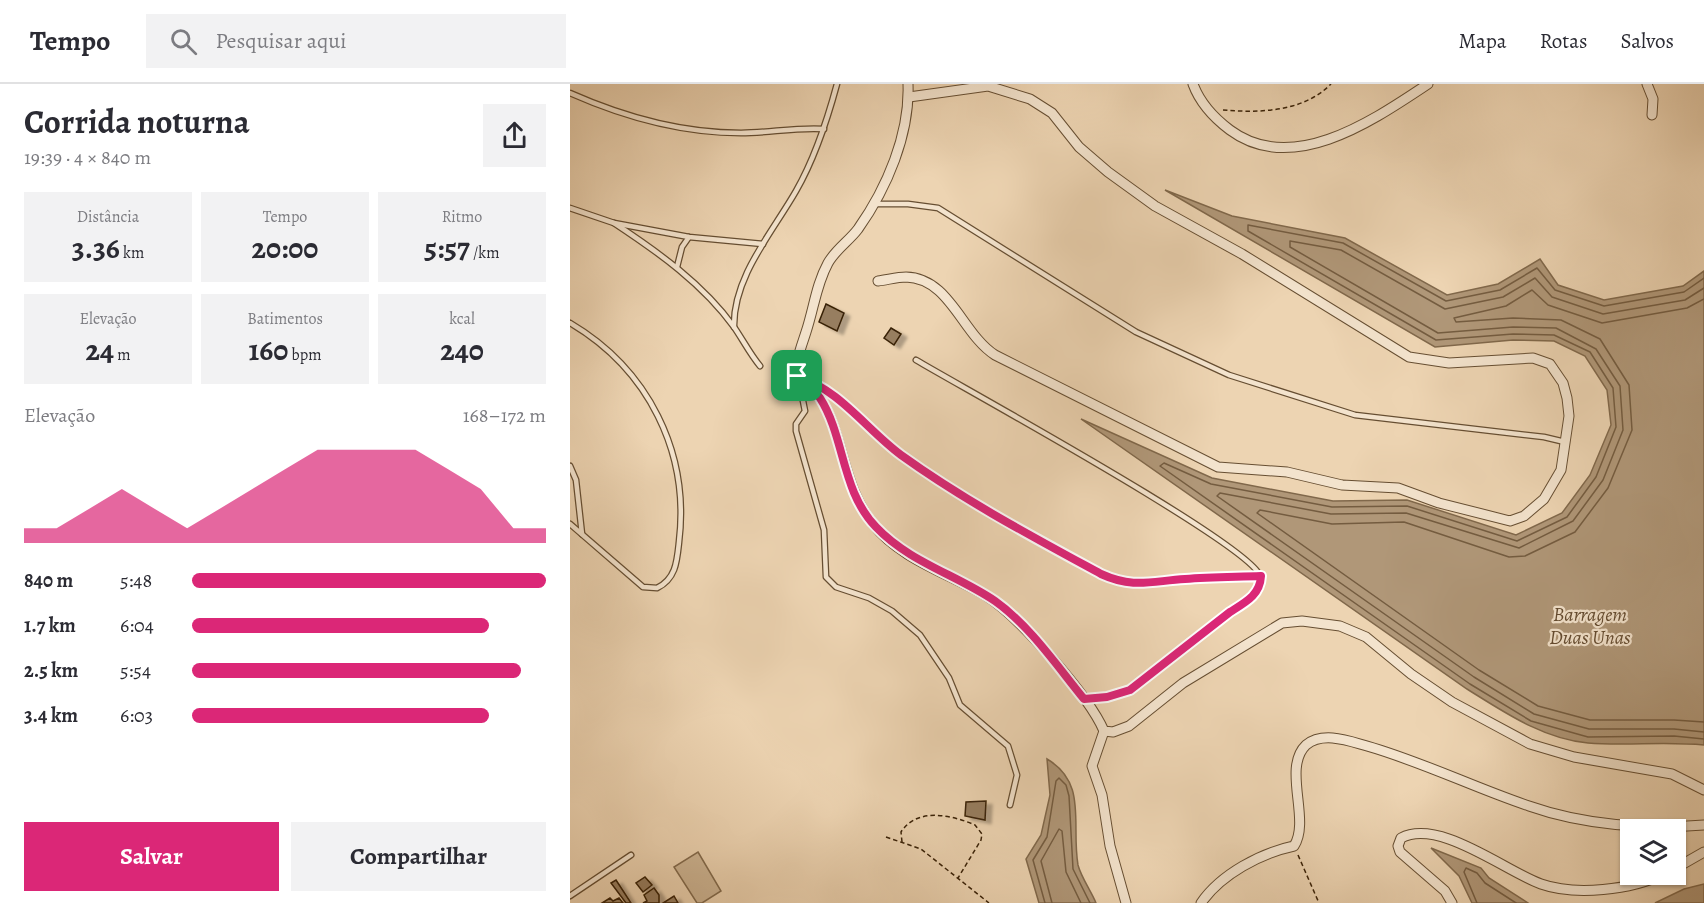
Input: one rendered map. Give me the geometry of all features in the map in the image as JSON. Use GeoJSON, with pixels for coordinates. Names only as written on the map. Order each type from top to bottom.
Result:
{"type":"FeatureCollection","features":[{"type":"Feature","properties":{"kind":"street"},"geometry":{"type":"LineString","coordinates":[[908,84],[909,97],[904,131],[873,204],[850,239],[840,247],[828,264],[814,294],[806,333],[798,354],[797,376],[819,397],[847,476],[874,525],[911,555],[983,593],[1008,611],[1098,717],[1104,731],[1092,766],[1126,903]]}},
{"type":"Feature","properties":{"kind":"street"},"geometry":{"type":"LineString","coordinates":[[1193,84],[1204,106],[1220,122],[1255,144],[1296,145],[1334,138],[1357,129],[1428,84]]}},
{"type":"Feature","properties":{"kind":"street"},"geometry":{"type":"LineString","coordinates":[[1647,84],[1653,99],[1652,115]]}},
{"type":"Feature","properties":{"kind":"street"},"geometry":{"type":"LineString","coordinates":[[878,281],[906,277],[926,281],[941,291],[974,338],[995,356],[1218,467],[1287,472],[1341,485],[1398,488],[1440,503],[1510,521],[1524,516],[1544,499],[1561,470],[1567,398],[1556,369],[1550,364],[1533,358],[1449,363],[1409,357],[1242,254],[1155,206],[1108,172],[1079,147],[1052,113],[1030,99],[988,87],[909,97]]}},
{"type":"Feature","properties":{"kind":"street"},"geometry":{"type":"LineString","coordinates":[[1104,731],[1129,726],[1183,684],[1282,623],[1302,621],[1340,626],[1366,637],[1392,655],[1411,674],[1452,702],[1530,744],[1574,757],[1672,774],[1704,790]]}},
{"type":"Feature","properties":{"kind":"street"},"geometry":{"type":"LineString","coordinates":[[1201,903],[1226,878],[1246,865],[1294,846],[1300,828],[1297,785],[1300,757],[1306,746],[1320,739],[1337,738],[1388,752],[1530,807],[1569,817],[1674,827],[1704,825]]}},
{"type":"Feature","properties":{"kind":"street"},"geometry":{"type":"LineString","coordinates":[[1452,903],[1445,891],[1400,852],[1398,846],[1401,838],[1409,833],[1429,834],[1461,844],[1543,884],[1604,890],[1636,885]]}},
{"type":"Feature","properties":{"kind":"street"},"geometry":{"type":"LineString","coordinates":[[1686,862],[1704,852]]}},
{"type":"Feature","properties":{"kind":"lane"},"geometry":{"type":"LineString","coordinates":[[734,327],[737,301],[763,244],[796,191],[824,129],[837,84]]}},
{"type":"Feature","properties":{"kind":"lane"},"geometry":{"type":"LineString","coordinates":[[570,93],[642,120],[704,131],[740,133],[824,129]]}},
{"type":"Feature","properties":{"kind":"lane"},"geometry":{"type":"LineString","coordinates":[[873,204],[908,204],[938,208],[1136,333],[1195,361],[1286,395],[1355,415],[1544,437],[1565,442]]}},
{"type":"Feature","properties":{"kind":"lane"},"geometry":{"type":"LineString","coordinates":[[570,208],[614,223],[688,237],[763,244]]}},
{"type":"Feature","properties":{"kind":"lane"},"geometry":{"type":"LineString","coordinates":[[614,223],[677,267],[734,327],[760,366]]}},
{"type":"Feature","properties":{"kind":"lane"},"geometry":{"type":"LineString","coordinates":[[677,267],[682,247],[688,237]]}},
{"type":"Feature","properties":{"kind":"lane"},"geometry":{"type":"LineString","coordinates":[[570,323],[607,348],[630,371],[647,394],[671,447],[678,472],[682,513],[674,572],[671,579],[657,588],[643,586],[570,524]]}},
{"type":"Feature","properties":{"kind":"lane"},"geometry":{"type":"LineString","coordinates":[[916,360],[1092,460],[1231,547],[1254,566],[1261,576],[1260,588],[1248,601],[1230,612],[1130,690],[1107,697],[1084,699]]}},
{"type":"Feature","properties":{"kind":"lane"},"geometry":{"type":"LineString","coordinates":[[797,376],[805,411],[796,424],[796,431],[824,530],[826,577],[836,587],[869,598],[892,611],[920,635],[949,678],[960,705],[1002,738],[1008,746],[1017,775],[1010,805]]}},
{"type":"Feature","properties":{"kind":"lane"},"geometry":{"type":"LineString","coordinates":[[570,466],[576,480],[582,534]]}},
{"type":"Feature","properties":{"kind":"lane"},"geometry":{"type":"LineString","coordinates":[[570,485],[576,480]]}},
{"type":"Feature","properties":{"kind":"lane"},"geometry":{"type":"LineString","coordinates":[[570,896],[631,855]]}},
{"type":"Feature","properties":{"kind":"path"},"geometry":{"type":"LineString","coordinates":[[1204,106],[1239,111],[1288,107],[1308,103],[1331,84]]}},
{"type":"Feature","properties":{"kind":"path"},"geometry":{"type":"LineString","coordinates":[[822,386],[900,454],[950,488],[984,510],[1118,582],[1137,585],[1215,577],[1261,576]]}},
{"type":"Feature","properties":{"kind":"path"},"geometry":{"type":"LineString","coordinates":[[903,842],[901,832],[905,825],[930,814],[975,825],[982,834],[981,840],[958,878]]}},
{"type":"Feature","properties":{"kind":"path"},"geometry":{"type":"LineString","coordinates":[[886,837],[921,849],[989,903]]}},
{"type":"Feature","properties":{"kind":"path"},"geometry":{"type":"LineString","coordinates":[[1294,846],[1319,903]]}},
{"type":"Feature","properties":{"kind":"shaded area"},"geometry":{"type":"Polygon","coordinates":[[[698,852],[721,891],[702,903],[697,903],[674,867],[698,852]]]}},
{"type":"Feature","properties":{"kind":"water","name":"Barragem Duas Unas"},"geometry":{"type":"Polygon","coordinates":[[[1165,190],[1232,216],[1345,238],[1447,295],[1498,284],[1540,259],[1558,285],[1604,300],[1683,286],[1704,271],[1704,745],[1588,743],[1555,736],[1524,723],[1467,689],[1081,419],[1212,478],[1333,501],[1407,500],[1516,535],[1562,513],[1590,475],[1611,425],[1607,390],[1585,356],[1554,341],[1513,340],[1435,347],[1165,190]]]}},
{"type":"Feature","properties":{"kind":"water"},"geometry":{"type":"Polygon","coordinates":[[[1047,759],[1060,769],[1073,792],[1078,865],[1096,903],[1039,903],[1026,859],[1041,835],[1050,795],[1047,759]]]}},
{"type":"Feature","properties":{"kind":"water"},"geometry":{"type":"Polygon","coordinates":[[[1431,848],[1481,868],[1489,878],[1528,903],[1472,903],[1459,876],[1431,848]]]}},
{"type":"Feature","properties":{"kind":"water"},"geometry":{"type":"Polygon","coordinates":[[[1704,884],[1704,903],[1655,903],[1684,889],[1704,884]]]}},
{"type":"Feature","properties":{"kind":"building"},"geometry":{"type":"Polygon","coordinates":[[[826,304],[844,313],[837,331],[819,322],[826,304]]]}},
{"type":"Feature","properties":{"kind":"building"},"geometry":{"type":"Polygon","coordinates":[[[891,328],[901,334],[894,345],[884,338],[891,328]]]}},
{"type":"Feature","properties":{"kind":"building"},"geometry":{"type":"Polygon","coordinates":[[[986,801],[985,820],[965,816],[966,802],[986,801]]]}},
{"type":"Feature","properties":{"kind":"building"},"geometry":{"type":"Polygon","coordinates":[[[645,877],[652,885],[643,892],[636,883],[645,877]]]}},
{"type":"Feature","properties":{"kind":"building"},"geometry":{"type":"Polygon","coordinates":[[[616,880],[631,903],[626,903],[611,883],[616,880]]]}},
{"type":"Feature","properties":{"kind":"building"},"geometry":{"type":"Polygon","coordinates":[[[654,888],[659,895],[659,903],[643,903],[647,901],[644,895],[654,888]]]}},
{"type":"Feature","properties":{"kind":"building"},"geometry":{"type":"Polygon","coordinates":[[[674,896],[678,903],[663,903],[674,896]]]}},
{"type":"Feature","properties":{"kind":"building"},"geometry":{"type":"Polygon","coordinates":[[[610,898],[613,901],[619,898],[623,903],[602,903],[610,898]]]}},
{"type":"Feature","properties":{"kind":"route"},"geometry":{"type":"LineString","coordinates":[[797,376],[817,382],[827,389],[900,454],[984,510],[1118,582],[1137,585],[1172,580],[1261,576],[1260,588],[1248,601],[1230,612],[1130,690],[1107,697],[1084,699],[1008,611],[983,593],[911,555],[874,525],[863,510],[847,476],[830,422],[819,397],[797,376]]}}]}
